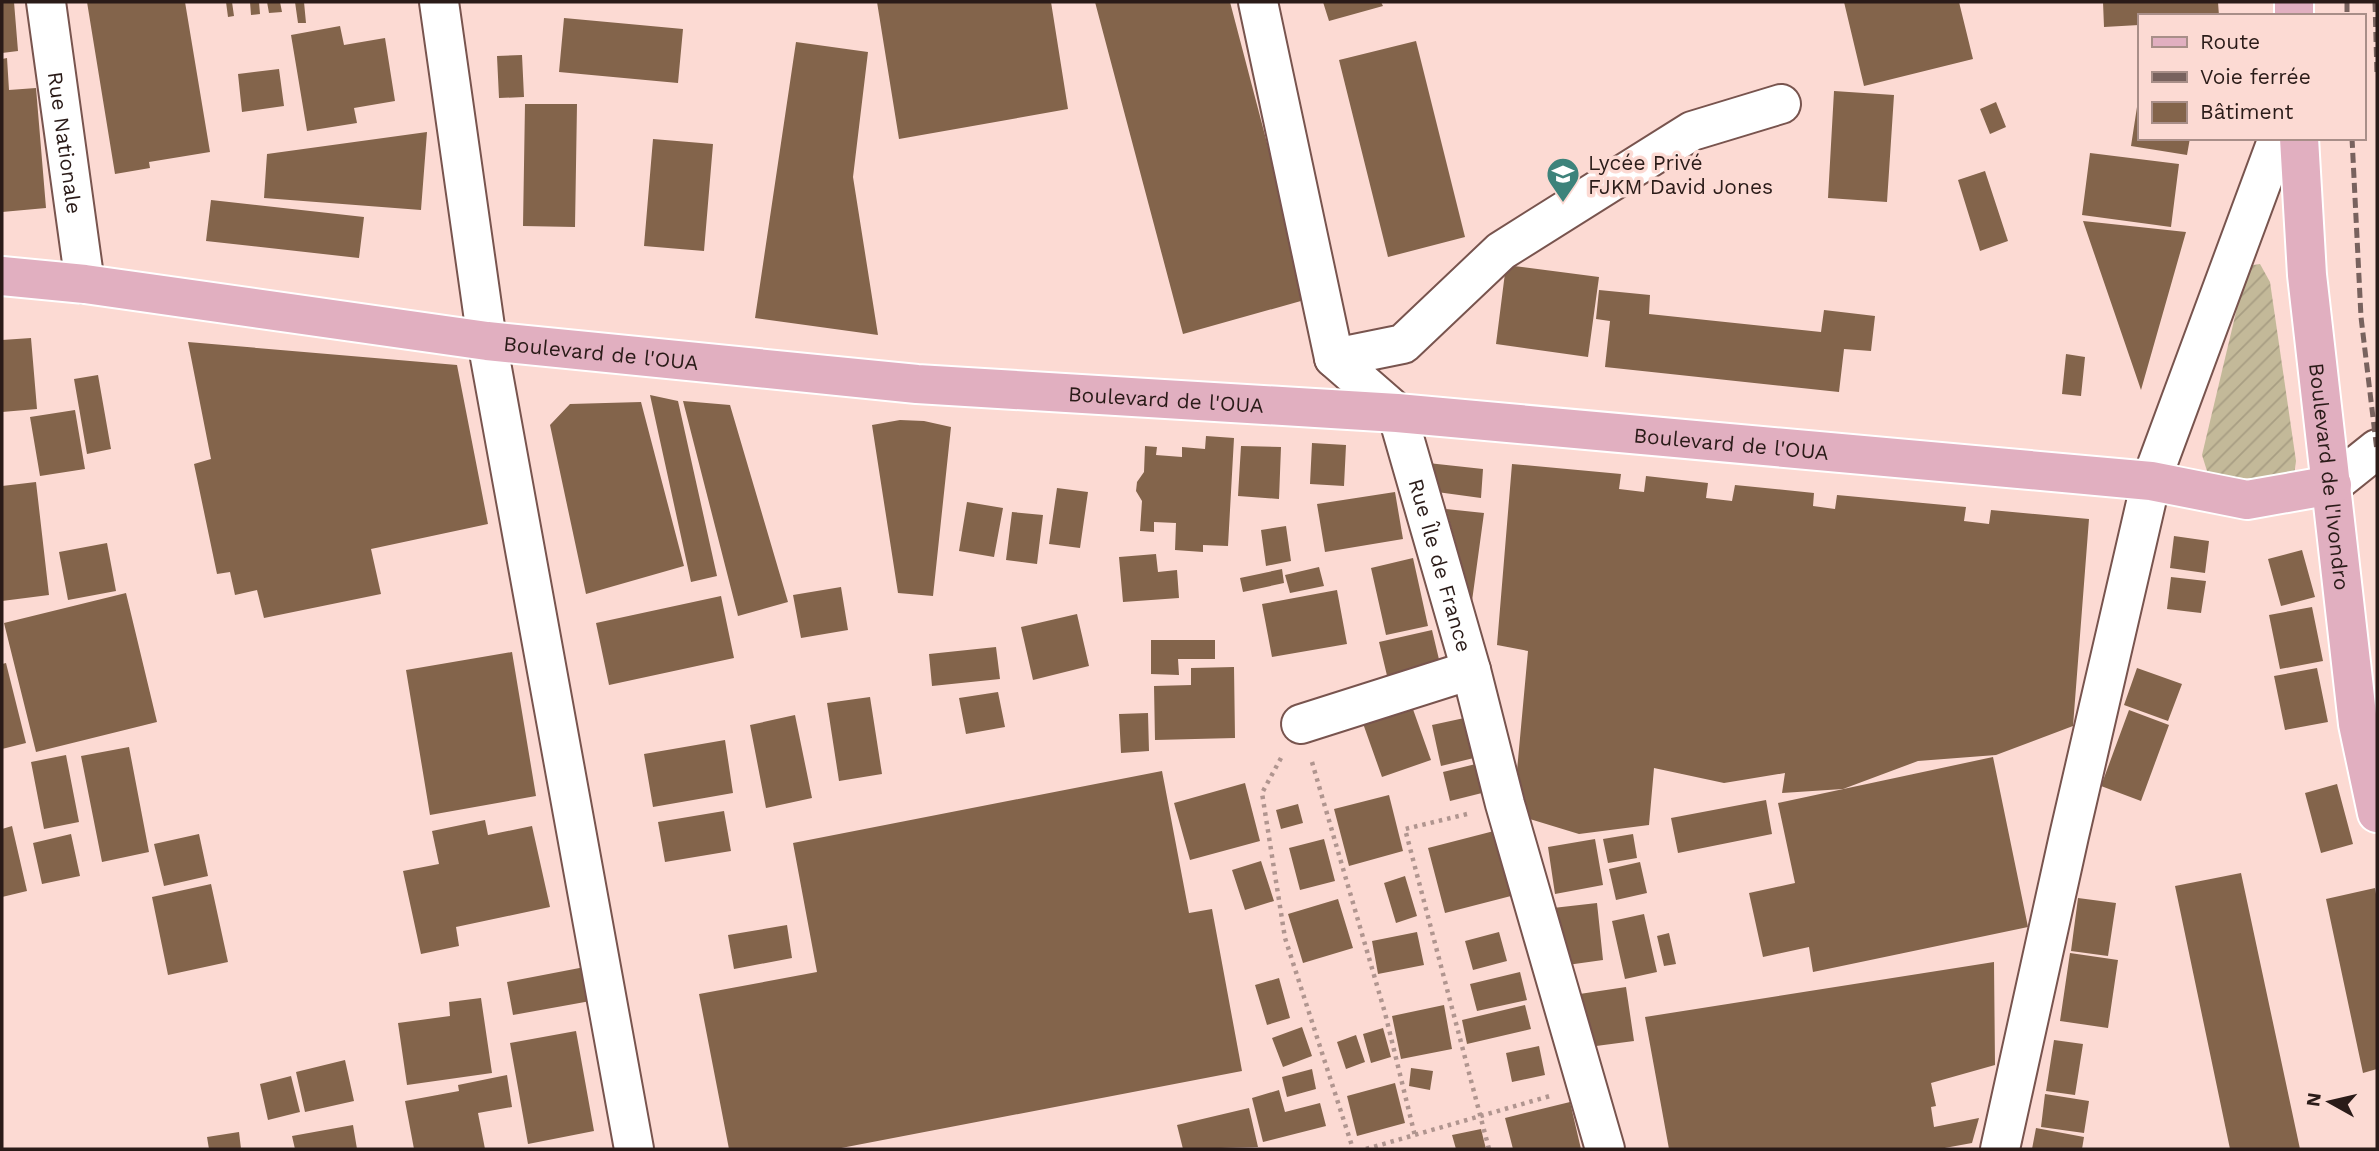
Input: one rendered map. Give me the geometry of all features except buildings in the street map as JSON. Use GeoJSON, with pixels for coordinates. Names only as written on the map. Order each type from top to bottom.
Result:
{"type":"FeatureCollection","features":[{"type":"Feature","properties":{"kind":"main road","name":"Boulevard de l'Ivondro"},"geometry":{"type":"LineString","coordinates":[[2299,140],[2307,275],[2358,724],[2377,813]]}},
{"type":"Feature","properties":{"kind":"main road","name":"Boulevard de l'OUA"},"geometry":{"type":"LineString","coordinates":[[2,276],[85,284],[487,341],[917,384],[1397,413],[2151,481],[2246,500],[2332,485]]}},
{"type":"Feature","properties":{"kind":"street","name":"Rue Nationale"},"geometry":{"type":"LineString","coordinates":[[46,2],[85,284]]}},
{"type":"Feature","properties":{"kind":"street"},"geometry":{"type":"LineString","coordinates":[[439,2],[487,341],[634,1149]]}},
{"type":"Feature","properties":{"kind":"street"},"geometry":{"type":"LineString","coordinates":[[1258,2],[1334,358],[1397,413]]}},
{"type":"Feature","properties":{"kind":"street"},"geometry":{"type":"LineString","coordinates":[[1334,358],[1404,344],[1501,251],[1512,244],[1692,131],[1782,104]]}},
{"type":"Feature","properties":{"kind":"street"},"geometry":{"type":"LineString","coordinates":[[2000,1149],[2151,481],[2277,140]]}},
{"type":"Feature","properties":{"kind":"street","name":"Rue Île de France"},"geometry":{"type":"LineString","coordinates":[[1397,413],[1471,670],[1505,804],[1605,1149]]}},
{"type":"Feature","properties":{"kind":"street"},"geometry":{"type":"LineString","coordinates":[[2332,485],[2377,449]]}},
{"type":"Feature","properties":{"kind":"street"},"geometry":{"type":"LineString","coordinates":[[1301,724],[1471,670]]}},
{"type":"Feature","properties":{"kind":"path"},"geometry":{"type":"LineString","coordinates":[[1301,724],[1385,1013],[1415,1136]]}},
{"type":"Feature","properties":{"kind":"path"},"geometry":{"type":"LineString","coordinates":[[1301,724],[1262,793],[1285,938],[1353,1149]]}},
{"type":"Feature","properties":{"kind":"path"},"geometry":{"type":"LineString","coordinates":[[1489,1149],[1405,829],[1505,804]]}},
{"type":"Feature","properties":{"kind":"path"},"geometry":{"type":"LineString","coordinates":[[1366,1149],[1587,1085]]}},
{"type":"Feature","properties":{"kind":"shaded area"},"geometry":{"type":"Polygon","coordinates":[[[2260,264],[2270,282],[2296,461],[2294,476],[2250,478],[2217,474],[2207,471],[2202,455],[2247,266],[2260,264]]]}},
{"type":"Feature","properties":{"kind":"railway"},"geometry":{"type":"LineString","coordinates":[[2347,2],[2347,14]]}},
{"type":"Feature","properties":{"kind":"railway"},"geometry":{"type":"LineString","coordinates":[[2375,2],[2377,76]]}},
{"type":"Feature","properties":{"kind":"railway"},"geometry":{"type":"LineString","coordinates":[[2352,140],[2361,317],[2377,451]]}},
{"type":"Feature","properties":{"kind":"place","name":"Lycée Privé FJKM David Jones"},"geometry":{"type":"Point","coordinates":[1563,204]}}]}
